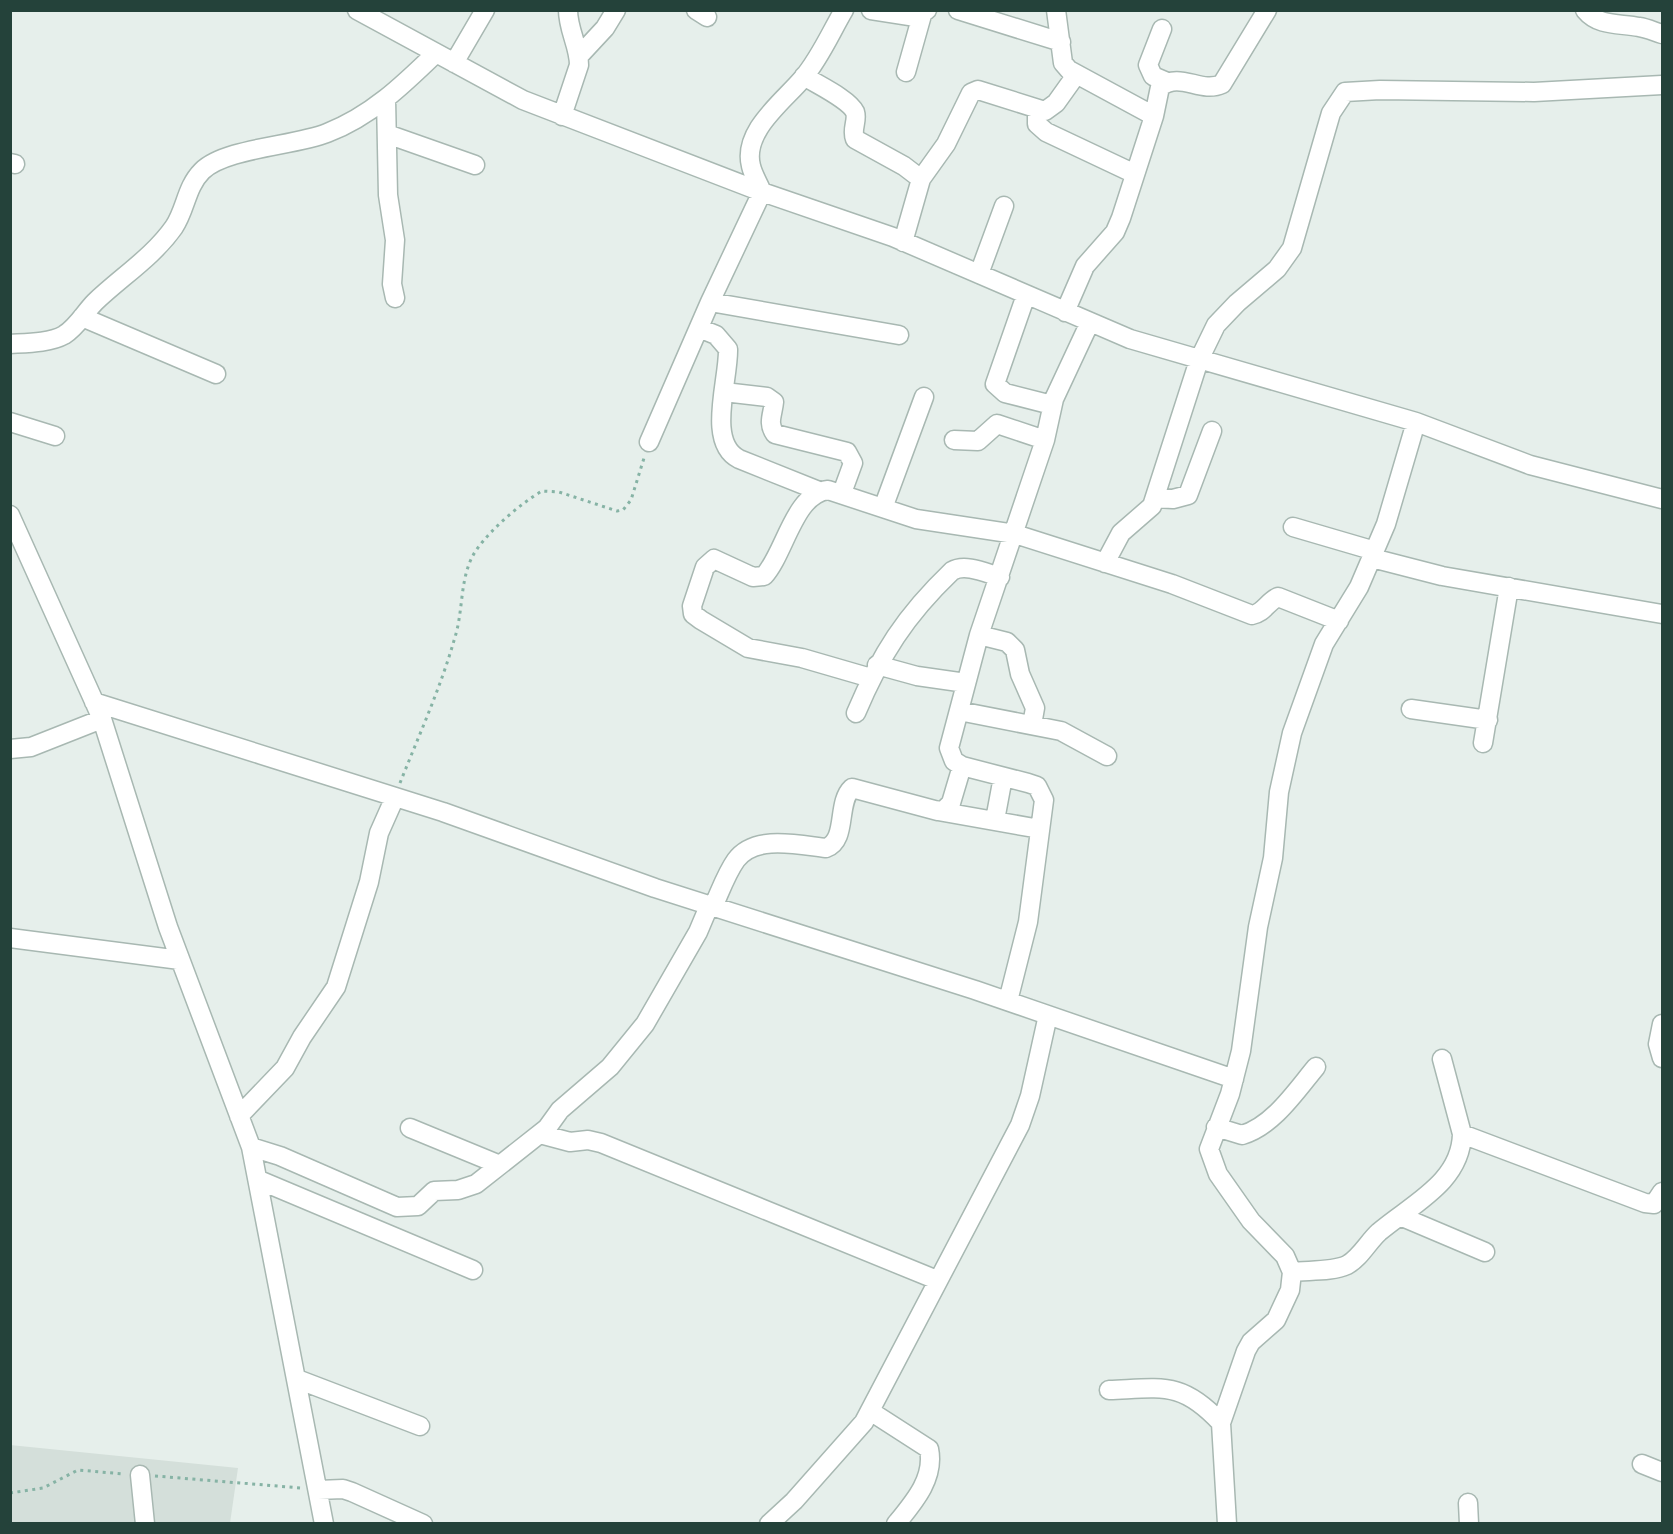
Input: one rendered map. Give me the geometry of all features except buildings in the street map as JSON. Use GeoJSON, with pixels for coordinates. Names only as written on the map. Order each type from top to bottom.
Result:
{"type":"FeatureCollection","features":[{"type":"Feature","properties":{"kind":"street"},"geometry":{"type":"LineString","coordinates":[[357,10],[523,100],[762,192],[903,242],[1130,339],[1416,422],[1530,465],[1662,499]]}},
{"type":"Feature","properties":{"kind":"street"},"geometry":{"type":"LineString","coordinates":[[454,63],[485,10]]}},
{"type":"Feature","properties":{"kind":"street"},"geometry":{"type":"LineString","coordinates":[[562,116],[578,73],[579,56],[569,31],[568,10]]}},
{"type":"Feature","properties":{"kind":"street"},"geometry":{"type":"LineString","coordinates":[[579,56],[605,28],[616,10]]}},
{"type":"Feature","properties":{"kind":"street"},"geometry":{"type":"LineString","coordinates":[[649,442],[710,302],[762,192],[751,166],[750,156],[757,133],[771,111],[804,76],[844,10]]}},
{"type":"Feature","properties":{"kind":"street"},"geometry":{"type":"LineString","coordinates":[[958,10],[1061,42]]}},
{"type":"Feature","properties":{"kind":"street"},"geometry":{"type":"LineString","coordinates":[[1056,10],[1063,63],[1076,75],[1154,116]]}},
{"type":"Feature","properties":{"kind":"street"},"geometry":{"type":"LineString","coordinates":[[1162,29],[1148,65],[1153,76],[1167,82],[1184,81],[1208,88],[1222,84],[1267,10]]}},
{"type":"Feature","properties":{"kind":"street"},"geometry":{"type":"LineString","coordinates":[[1585,10],[1591,17],[1605,23],[1639,27],[1662,34]]}},
{"type":"Feature","properties":{"kind":"street"},"geometry":{"type":"LineString","coordinates":[[881,11],[916,17],[925,13]]}},
{"type":"Feature","properties":{"kind":"street"},"geometry":{"type":"LineString","coordinates":[[906,72],[925,13]]}},
{"type":"Feature","properties":{"kind":"street"},"geometry":{"type":"LineString","coordinates":[[10,344],[64,335],[157,248],[178,220],[189,189],[203,170],[240,153],[327,133],[367,114],[436,53]]}},
{"type":"Feature","properties":{"kind":"street"},"geometry":{"type":"LineString","coordinates":[[903,242],[921,178],[946,144],[971,93],[978,90],[1045,111],[1051,109],[1076,75]]}},
{"type":"Feature","properties":{"kind":"street"},"geometry":{"type":"LineString","coordinates":[[804,76],[851,106],[856,117],[852,132],[855,139],[921,178]]}},
{"type":"Feature","properties":{"kind":"street"},"geometry":{"type":"LineString","coordinates":[[1065,312],[1085,266],[1115,232],[1154,116],[1157,95],[1160,87],[1167,82]]}},
{"type":"Feature","properties":{"kind":"street"},"geometry":{"type":"LineString","coordinates":[[1105,563],[1121,533],[1148,512],[1155,498],[1199,360],[1216,325],[1229,310],[1277,269],[1287,257],[1331,113],[1345,92],[1380,90],[1534,92],[1662,85]]}},
{"type":"Feature","properties":{"kind":"street"},"geometry":{"type":"LineString","coordinates":[[386,99],[388,195],[395,240],[392,284],[395,298]]}},
{"type":"Feature","properties":{"kind":"street"},"geometry":{"type":"LineString","coordinates":[[1037,109],[1037,124],[1046,132],[1135,174]]}},
{"type":"Feature","properties":{"kind":"street"},"geometry":{"type":"LineString","coordinates":[[387,134],[475,165]]}},
{"type":"Feature","properties":{"kind":"street"},"geometry":{"type":"LineString","coordinates":[[979,274],[1004,206]]}},
{"type":"Feature","properties":{"kind":"street"},"geometry":{"type":"LineString","coordinates":[[1026,295],[995,384],[1005,393],[1052,405]]}},
{"type":"Feature","properties":{"kind":"street"},"geometry":{"type":"LineString","coordinates":[[710,302],[899,335]]}},
{"type":"Feature","properties":{"kind":"street"},"geometry":{"type":"LineString","coordinates":[[82,318],[216,374]]}},
{"type":"Feature","properties":{"kind":"street"},"geometry":{"type":"LineString","coordinates":[[1008,1001],[1027,930],[1044,800],[1042,792],[1028,783],[962,766],[954,761],[949,748],[979,635],[1046,440],[1052,405],[1090,322]]}},
{"type":"Feature","properties":{"kind":"street"},"geometry":{"type":"LineString","coordinates":[[699,328],[716,335],[728,349],[721,433],[724,444],[733,456],[819,491],[842,493],[937,524],[968,525],[1015,534],[1182,587],[1252,615],[1260,614],[1270,601],[1278,597],[1338,621]]}},
{"type":"Feature","properties":{"kind":"street"},"geometry":{"type":"LineString","coordinates":[[724,392],[768,397],[774,402],[770,428],[775,434],[847,452],[852,463],[842,493]]}},
{"type":"Feature","properties":{"kind":"street"},"geometry":{"type":"LineString","coordinates":[[883,508],[924,397]]}},
{"type":"Feature","properties":{"kind":"street"},"geometry":{"type":"LineString","coordinates":[[10,422],[55,436]]}},
{"type":"Feature","properties":{"kind":"street"},"geometry":{"type":"LineString","coordinates":[[1227,1524],[1221,1423],[1246,1351],[1251,1342],[1276,1320],[1290,1290],[1292,1272],[1285,1256],[1251,1221],[1218,1174],[1209,1149],[1234,1079],[1241,1051],[1258,927],[1274,858],[1279,792],[1290,743],[1317,660],[1373,554],[1386,524],[1416,422]]}},
{"type":"Feature","properties":{"kind":"street"},"geometry":{"type":"LineString","coordinates":[[954,440],[978,441],[997,424],[1046,440]]}},
{"type":"Feature","properties":{"kind":"street"},"geometry":{"type":"LineString","coordinates":[[1155,498],[1173,499],[1188,495],[1212,431]]}},
{"type":"Feature","properties":{"kind":"street"},"geometry":{"type":"LineString","coordinates":[[819,491],[807,500],[764,576],[753,577],[719,561],[709,562],[694,596],[693,614],[748,648],[874,671],[966,683]]}},
{"type":"Feature","properties":{"kind":"street"},"geometry":{"type":"LineString","coordinates":[[10,515],[19,554],[102,719],[180,960],[251,1147],[324,1524]]}},
{"type":"Feature","properties":{"kind":"street"},"geometry":{"type":"LineString","coordinates":[[1293,527],[1442,576],[1662,614]]}},
{"type":"Feature","properties":{"kind":"street"},"geometry":{"type":"LineString","coordinates":[[856,713],[874,671],[920,602],[952,570],[967,568],[1000,577]]}},
{"type":"Feature","properties":{"kind":"street"},"geometry":{"type":"LineString","coordinates":[[1483,744],[1509,587]]}},
{"type":"Feature","properties":{"kind":"street"},"geometry":{"type":"LineString","coordinates":[[979,635],[1007,642],[1016,650],[1020,674],[1035,708],[1032,725]]}},
{"type":"Feature","properties":{"kind":"street"},"geometry":{"type":"LineString","coordinates":[[94,702],[395,797],[711,907],[1008,1001],[1234,1079]]}},
{"type":"Feature","properties":{"kind":"street"},"geometry":{"type":"LineString","coordinates":[[1411,709],[1488,720]]}},
{"type":"Feature","properties":{"kind":"street"},"geometry":{"type":"LineString","coordinates":[[958,711],[1067,733],[1107,756]]}},
{"type":"Feature","properties":{"kind":"street"},"geometry":{"type":"LineString","coordinates":[[10,748],[31,747],[102,719]]}},
{"type":"Feature","properties":{"kind":"street"},"geometry":{"type":"LineString","coordinates":[[938,811],[948,807],[962,766]]}},
{"type":"Feature","properties":{"kind":"street"},"geometry":{"type":"LineString","coordinates":[[995,820],[1004,777]]}},
{"type":"Feature","properties":{"kind":"street"},"geometry":{"type":"LineString","coordinates":[[251,1147],[280,1156],[397,1207],[409,1209],[418,1206],[434,1191],[458,1190],[476,1184],[540,1134],[560,1110],[610,1066],[639,1031],[698,932],[732,866],[750,848],[770,844],[826,848],[832,846],[837,837],[845,797],[852,788],[938,811],[1040,829]]}},
{"type":"Feature","properties":{"kind":"street"},"geometry":{"type":"LineString","coordinates":[[239,1116],[285,1068],[302,1037],[336,987],[369,882],[378,833],[395,797]]}},
{"type":"Feature","properties":{"kind":"street"},"geometry":{"type":"LineString","coordinates":[[10,938],[180,960]]}},
{"type":"Feature","properties":{"kind":"street"},"geometry":{"type":"LineString","coordinates":[[769,1524],[785,1510],[859,1430],[870,1411],[1020,1125],[1030,1096],[1048,1015]]}},
{"type":"Feature","properties":{"kind":"street"},"geometry":{"type":"LineString","coordinates":[[1662,1024],[1658,1044],[1662,1058]]}},
{"type":"Feature","properties":{"kind":"street"},"geometry":{"type":"LineString","coordinates":[[1292,1272],[1348,1264],[1379,1232],[1442,1182],[1455,1168],[1462,1145],[1462,1134],[1442,1059]]}},
{"type":"Feature","properties":{"kind":"street"},"geometry":{"type":"LineString","coordinates":[[1216,1127],[1242,1135],[1257,1129],[1288,1100],[1316,1067]]}},
{"type":"Feature","properties":{"kind":"street"},"geometry":{"type":"LineString","coordinates":[[410,1128],[500,1165]]}},
{"type":"Feature","properties":{"kind":"street"},"geometry":{"type":"LineString","coordinates":[[540,1134],[570,1142],[588,1140],[601,1143],[937,1280]]}},
{"type":"Feature","properties":{"kind":"street"},"geometry":{"type":"LineString","coordinates":[[1462,1134],[1645,1203],[1654,1204],[1662,1192]]}},
{"type":"Feature","properties":{"kind":"street"},"geometry":{"type":"LineString","coordinates":[[259,1180],[473,1270]]}},
{"type":"Feature","properties":{"kind":"street"},"geometry":{"type":"LineString","coordinates":[[1400,1216],[1485,1252]]}},
{"type":"Feature","properties":{"kind":"street"},"geometry":{"type":"LineString","coordinates":[[297,1379],[420,1426]]}},
{"type":"Feature","properties":{"kind":"street"},"geometry":{"type":"LineString","coordinates":[[1109,1390],[1159,1388],[1177,1391],[1197,1399],[1221,1423]]}},
{"type":"Feature","properties":{"kind":"street"},"geometry":{"type":"LineString","coordinates":[[870,1411],[922,1443],[932,1468],[913,1503],[896,1524]]}},
{"type":"Feature","properties":{"kind":"street"},"geometry":{"type":"LineString","coordinates":[[1642,1464],[1662,1472]]}},
{"type":"Feature","properties":{"kind":"street"},"geometry":{"type":"LineString","coordinates":[[140,1475],[145,1524]]}},
{"type":"Feature","properties":{"kind":"street"},"geometry":{"type":"LineString","coordinates":[[318,1490],[343,1489],[423,1524]]}},
{"type":"Feature","properties":{"kind":"street"},"geometry":{"type":"LineString","coordinates":[[1468,1503],[1469,1524]]}},
{"type":"Feature","properties":{"kind":"path"},"geometry":{"type":"LineString","coordinates":[[395,797],[449,658],[456,634],[463,587],[476,550],[497,528],[542,491],[559,492],[617,511],[623,510],[631,500],[649,442]]}},
{"type":"Feature","properties":{"kind":"path"},"geometry":{"type":"LineString","coordinates":[[10,1493],[43,1488],[78,1470],[318,1490]]}},
{"type":"Feature","properties":{"kind":"shaded area"},"geometry":{"type":"Polygon","coordinates":[[[10,1445],[238,1468],[230,1523],[11,1523],[10,1445]]]}}]}
